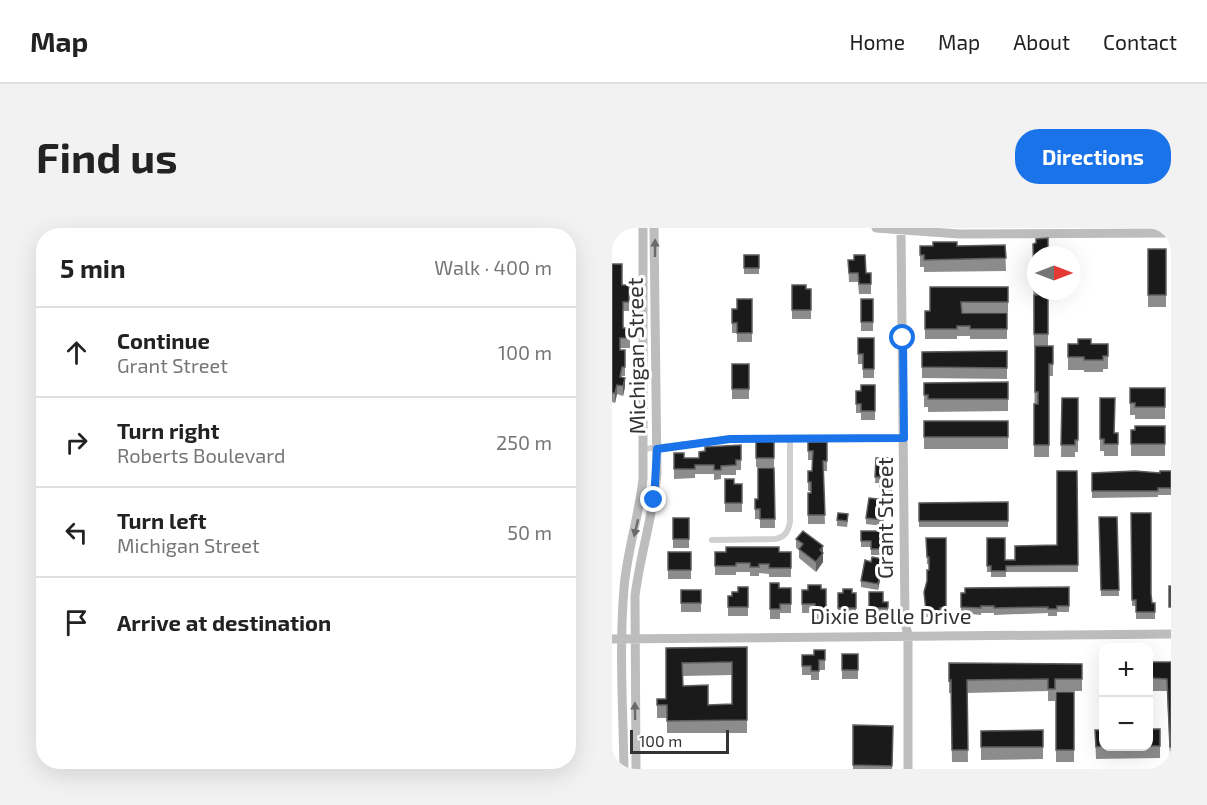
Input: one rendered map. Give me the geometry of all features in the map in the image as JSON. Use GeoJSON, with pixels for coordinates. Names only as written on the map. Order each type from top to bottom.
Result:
{"type":"FeatureCollection","features":[{"type":"Feature","properties":{"kind":"street","name":"Michigan Street"},"geometry":{"type":"LineString","coordinates":[[624,769],[622,639],[624,587],[640,509],[644,449],[643,228]]}},
{"type":"Feature","properties":{"kind":"street","name":"Michigan Street"},"geometry":{"type":"LineString","coordinates":[[636,769],[634,638],[637,575],[654,504],[657,449],[654,228]]}},
{"type":"Feature","properties":{"kind":"street"},"geometry":{"type":"LineString","coordinates":[[876,228],[901,231],[1171,233]]}},
{"type":"Feature","properties":{"kind":"street","name":"Grant Street"},"geometry":{"type":"LineString","coordinates":[[901,231],[908,769]]}},
{"type":"Feature","properties":{"kind":"street"},"geometry":{"type":"LineString","coordinates":[[712,540],[775,539],[782,538],[788,532],[790,438]]}},
{"type":"Feature","properties":{"kind":"street"},"geometry":{"type":"LineString","coordinates":[[644,449],[730,439],[904,438]]}},
{"type":"Feature","properties":{"kind":"street","name":"Dixie Belle Drive"},"geometry":{"type":"LineString","coordinates":[[612,639],[1171,634]]}},
{"type":"Feature","properties":{"kind":"building"},"geometry":{"type":"Polygon","coordinates":[[[1048,238],[1048,246],[1033,246],[1036,239],[1048,238]]]}},
{"type":"Feature","properties":{"kind":"building"},"geometry":{"type":"Polygon","coordinates":[[[933,242],[957,242],[957,246],[1005,245],[1006,258],[924,260],[924,255],[920,255],[920,246],[933,246],[933,242]]]}},
{"type":"Feature","properties":{"kind":"building"},"geometry":{"type":"Polygon","coordinates":[[[1148,249],[1166,249],[1166,295],[1148,295],[1148,249]]]}},
{"type":"Feature","properties":{"kind":"building"},"geometry":{"type":"Polygon","coordinates":[[[744,255],[759,255],[759,268],[744,268],[744,255]]]}},
{"type":"Feature","properties":{"kind":"building"},"geometry":{"type":"Polygon","coordinates":[[[854,255],[865,255],[866,273],[871,273],[871,284],[859,284],[858,273],[849,273],[848,260],[854,260],[854,255]]]}},
{"type":"Feature","properties":{"kind":"building"},"geometry":{"type":"Polygon","coordinates":[[[612,264],[622,264],[622,285],[629,285],[629,302],[623,302],[623,328],[630,328],[630,338],[620,338],[620,350],[625,350],[625,367],[622,367],[620,377],[625,378],[623,386],[617,385],[615,393],[612,393],[612,264]]]}},
{"type":"Feature","properties":{"kind":"building"},"geometry":{"type":"Polygon","coordinates":[[[792,285],[806,285],[806,289],[811,289],[811,310],[792,310],[792,285]]]}},
{"type":"Feature","properties":{"kind":"building"},"geometry":{"type":"Polygon","coordinates":[[[930,287],[1008,287],[1008,302],[961,302],[962,313],[1007,313],[1007,329],[970,329],[970,326],[957,326],[957,329],[925,329],[925,311],[930,311],[930,287]]]}},
{"type":"Feature","properties":{"kind":"building"},"geometry":{"type":"Polygon","coordinates":[[[737,299],[752,299],[752,333],[737,333],[737,323],[732,323],[732,309],[737,309],[737,299]]]}},
{"type":"Feature","properties":{"kind":"building"},"geometry":{"type":"Polygon","coordinates":[[[861,299],[873,299],[873,322],[861,322],[861,299]]]}},
{"type":"Feature","properties":{"kind":"building"},"geometry":{"type":"Polygon","coordinates":[[[1034,300],[1048,300],[1048,334],[1034,334],[1034,300]]]}},
{"type":"Feature","properties":{"kind":"building"},"geometry":{"type":"Polygon","coordinates":[[[858,338],[874,338],[874,369],[863,369],[863,354],[858,354],[858,338]]]}},
{"type":"Feature","properties":{"kind":"building"},"geometry":{"type":"Polygon","coordinates":[[[1078,339],[1091,339],[1091,344],[1108,344],[1108,356],[1103,356],[1103,360],[1068,357],[1068,344],[1078,344],[1078,339]]]}},
{"type":"Feature","properties":{"kind":"building"},"geometry":{"type":"Polygon","coordinates":[[[1035,346],[1053,346],[1053,364],[1049,364],[1049,445],[1034,445],[1034,404],[1038,404],[1038,392],[1035,392],[1035,346]]]}},
{"type":"Feature","properties":{"kind":"building"},"geometry":{"type":"Polygon","coordinates":[[[1007,351],[1007,368],[922,367],[922,352],[1007,351]]]}},
{"type":"Feature","properties":{"kind":"building"},"geometry":{"type":"Polygon","coordinates":[[[732,364],[749,364],[749,389],[732,389],[732,364]]]}},
{"type":"Feature","properties":{"kind":"building"},"geometry":{"type":"Polygon","coordinates":[[[1008,382],[1008,399],[928,399],[928,395],[924,395],[924,383],[1008,382]]]}},
{"type":"Feature","properties":{"kind":"building"},"geometry":{"type":"Polygon","coordinates":[[[861,385],[875,385],[875,411],[861,411],[861,404],[856,404],[856,391],[861,391],[861,385]]]}},
{"type":"Feature","properties":{"kind":"building"},"geometry":{"type":"Polygon","coordinates":[[[1130,388],[1165,388],[1165,407],[1135,407],[1135,403],[1130,403],[1130,388]]]}},
{"type":"Feature","properties":{"kind":"building"},"geometry":{"type":"Polygon","coordinates":[[[1062,398],[1078,398],[1078,440],[1075,440],[1075,445],[1061,445],[1062,398]]]}},
{"type":"Feature","properties":{"kind":"building"},"geometry":{"type":"Polygon","coordinates":[[[1100,398],[1115,398],[1114,433],[1118,433],[1118,444],[1104,444],[1104,439],[1100,439],[1100,398]]]}},
{"type":"Feature","properties":{"kind":"building"},"geometry":{"type":"Polygon","coordinates":[[[924,421],[1008,421],[1008,437],[924,437],[924,421]]]}},
{"type":"Feature","properties":{"kind":"building"},"geometry":{"type":"Polygon","coordinates":[[[1135,426],[1165,426],[1165,444],[1131,444],[1131,430],[1135,430],[1135,426]]]}},
{"type":"Feature","properties":{"kind":"building"},"geometry":{"type":"Polygon","coordinates":[[[756,440],[774,440],[774,458],[756,458],[756,440]]]}},
{"type":"Feature","properties":{"kind":"building"},"geometry":{"type":"Polygon","coordinates":[[[808,442],[827,442],[827,461],[823,461],[825,515],[808,515],[808,493],[811,493],[811,482],[808,482],[808,471],[812,471],[813,451],[808,451],[808,442]]]}},
{"type":"Feature","properties":{"kind":"building"},"geometry":{"type":"Polygon","coordinates":[[[741,445],[741,460],[736,460],[736,465],[721,466],[721,470],[714,470],[714,465],[695,465],[695,469],[674,469],[674,453],[684,453],[684,458],[699,458],[699,452],[705,451],[705,447],[741,445]]]}},
{"type":"Feature","properties":{"kind":"building"},"geometry":{"type":"Polygon","coordinates":[[[876,458],[891,458],[892,487],[880,487],[880,477],[875,477],[876,458]]]}},
{"type":"Feature","properties":{"kind":"building"},"geometry":{"type":"Polygon","coordinates":[[[758,468],[774,468],[775,519],[760,519],[760,509],[755,509],[755,499],[758,499],[758,468]]]}},
{"type":"Feature","properties":{"kind":"building"},"geometry":{"type":"Polygon","coordinates":[[[1057,471],[1077,471],[1078,565],[1006,566],[1006,571],[991,571],[991,566],[987,566],[987,538],[1005,538],[1005,560],[1015,560],[1015,546],[1057,545],[1057,471]]]}},
{"type":"Feature","properties":{"kind":"building"},"geometry":{"type":"Polygon","coordinates":[[[1135,471],[1160,473],[1160,471],[1171,471],[1171,488],[1158,488],[1158,491],[1092,491],[1092,473],[1135,471]]]}},
{"type":"Feature","properties":{"kind":"building"},"geometry":{"type":"Polygon","coordinates":[[[725,479],[734,479],[734,484],[742,484],[742,503],[725,503],[725,479]]]}},
{"type":"Feature","properties":{"kind":"building"},"geometry":{"type":"Polygon","coordinates":[[[869,498],[886,500],[883,520],[866,518],[869,498]]]}},
{"type":"Feature","properties":{"kind":"building"},"geometry":{"type":"Polygon","coordinates":[[[1008,502],[1008,521],[919,521],[919,503],[1008,502]]]}},
{"type":"Feature","properties":{"kind":"building"},"geometry":{"type":"Polygon","coordinates":[[[838,513],[848,514],[847,521],[837,520],[838,513]]]}},
{"type":"Feature","properties":{"kind":"building"},"geometry":{"type":"Polygon","coordinates":[[[1131,513],[1151,513],[1151,594],[1152,603],[1155,603],[1155,612],[1136,612],[1136,600],[1132,600],[1131,513]]]}},
{"type":"Feature","properties":{"kind":"building"},"geometry":{"type":"Polygon","coordinates":[[[1099,517],[1117,517],[1119,590],[1101,590],[1099,517]]]}},
{"type":"Feature","properties":{"kind":"building"},"geometry":{"type":"Polygon","coordinates":[[[673,518],[689,518],[689,539],[673,539],[673,518]]]}},
{"type":"Feature","properties":{"kind":"building"},"geometry":{"type":"Polygon","coordinates":[[[803,531],[823,546],[820,550],[823,553],[816,562],[799,549],[803,544],[796,539],[803,531]]]}},
{"type":"Feature","properties":{"kind":"building"},"geometry":{"type":"Polygon","coordinates":[[[861,531],[882,531],[882,549],[871,549],[871,541],[861,541],[861,531]]]}},
{"type":"Feature","properties":{"kind":"building"},"geometry":{"type":"Polygon","coordinates":[[[926,538],[946,538],[946,608],[940,608],[940,611],[926,611],[924,592],[927,570],[929,570],[929,557],[927,557],[926,538]]]}},
{"type":"Feature","properties":{"kind":"building"},"geometry":{"type":"Polygon","coordinates":[[[726,547],[779,547],[779,552],[791,552],[791,568],[769,568],[769,564],[750,567],[750,563],[715,566],[715,552],[726,552],[726,547]]]}},
{"type":"Feature","properties":{"kind":"building"},"geometry":{"type":"Polygon","coordinates":[[[668,552],[691,552],[691,570],[668,570],[668,552]]]}},
{"type":"Feature","properties":{"kind":"building"},"geometry":{"type":"Polygon","coordinates":[[[872,557],[883,559],[878,584],[861,581],[865,560],[871,562],[872,557]]]}},
{"type":"Feature","properties":{"kind":"building"},"geometry":{"type":"Polygon","coordinates":[[[770,583],[779,583],[779,588],[791,588],[791,604],[780,604],[780,609],[770,609],[770,583]]]}},
{"type":"Feature","properties":{"kind":"building"},"geometry":{"type":"Polygon","coordinates":[[[808,585],[821,585],[821,589],[826,589],[826,611],[815,611],[815,604],[802,604],[802,590],[808,590],[808,585]]]}},
{"type":"Feature","properties":{"kind":"building"},"geometry":{"type":"Polygon","coordinates":[[[1169,586],[1171,586],[1171,607],[1169,607],[1169,586]]]}},
{"type":"Feature","properties":{"kind":"building"},"geometry":{"type":"Polygon","coordinates":[[[738,587],[748,587],[748,607],[728,607],[728,596],[732,596],[732,592],[738,592],[738,587]]]}},
{"type":"Feature","properties":{"kind":"building"},"geometry":{"type":"Polygon","coordinates":[[[1069,587],[1069,606],[1057,606],[1057,609],[1048,609],[1048,607],[961,607],[961,593],[965,593],[965,588],[1069,587]]]}},
{"type":"Feature","properties":{"kind":"building"},"geometry":{"type":"Polygon","coordinates":[[[843,589],[852,589],[852,593],[856,593],[856,608],[838,608],[838,593],[843,593],[843,589]]]}},
{"type":"Feature","properties":{"kind":"building"},"geometry":{"type":"Polygon","coordinates":[[[681,590],[701,590],[701,603],[681,603],[681,590]]]}},
{"type":"Feature","properties":{"kind":"building"},"geometry":{"type":"Polygon","coordinates":[[[869,592],[883,592],[883,602],[888,602],[888,608],[869,608],[869,592]]]}},
{"type":"Feature","properties":{"kind":"building"},"geometry":{"type":"Polygon","coordinates":[[[747,647],[747,720],[667,721],[667,705],[657,705],[657,699],[666,699],[666,648],[747,647]],[[732,662],[682,663],[683,686],[708,685],[708,705],[732,704],[732,662]]]}},
{"type":"Feature","properties":{"kind":"building"},"geometry":{"type":"Polygon","coordinates":[[[814,650],[825,650],[825,660],[819,660],[819,671],[811,671],[811,666],[802,666],[802,655],[814,655],[814,650]]]}},
{"type":"Feature","properties":{"kind":"building"},"geometry":{"type":"Polygon","coordinates":[[[842,654],[858,654],[858,670],[842,670],[842,654]]]}},
{"type":"Feature","properties":{"kind":"building"},"geometry":{"type":"Polygon","coordinates":[[[1153,662],[1171,662],[1171,747],[1170,747],[1167,679],[1153,678],[1153,662]]]}},
{"type":"Feature","properties":{"kind":"building"},"geometry":{"type":"Polygon","coordinates":[[[949,663],[1082,664],[1082,679],[1055,679],[1055,689],[1048,689],[1048,679],[967,680],[968,750],[952,750],[949,663]]]}},
{"type":"Feature","properties":{"kind":"building"},"geometry":{"type":"Polygon","coordinates":[[[1056,692],[1074,692],[1074,750],[1056,750],[1056,692]]]}},
{"type":"Feature","properties":{"kind":"building"},"geometry":{"type":"Polygon","coordinates":[[[853,725],[893,726],[892,766],[853,765],[853,725]]]}},
{"type":"Feature","properties":{"kind":"building"},"geometry":{"type":"Polygon","coordinates":[[[1153,729],[1160,729],[1160,746],[1153,746],[1153,729]]]}},
{"type":"Feature","properties":{"kind":"building"},"geometry":{"type":"Polygon","coordinates":[[[1043,730],[1043,747],[981,747],[981,731],[1043,730]]]}},
{"type":"Feature","properties":{"kind":"building"},"geometry":{"type":"Polygon","coordinates":[[[1095,730],[1099,730],[1099,747],[1096,747],[1095,730]]]}},
{"type":"Feature","properties":{"kind":"route"},"geometry":{"type":"LineString","coordinates":[[654,500],[657,449],[730,439],[904,438],[903,338]]}}]}
